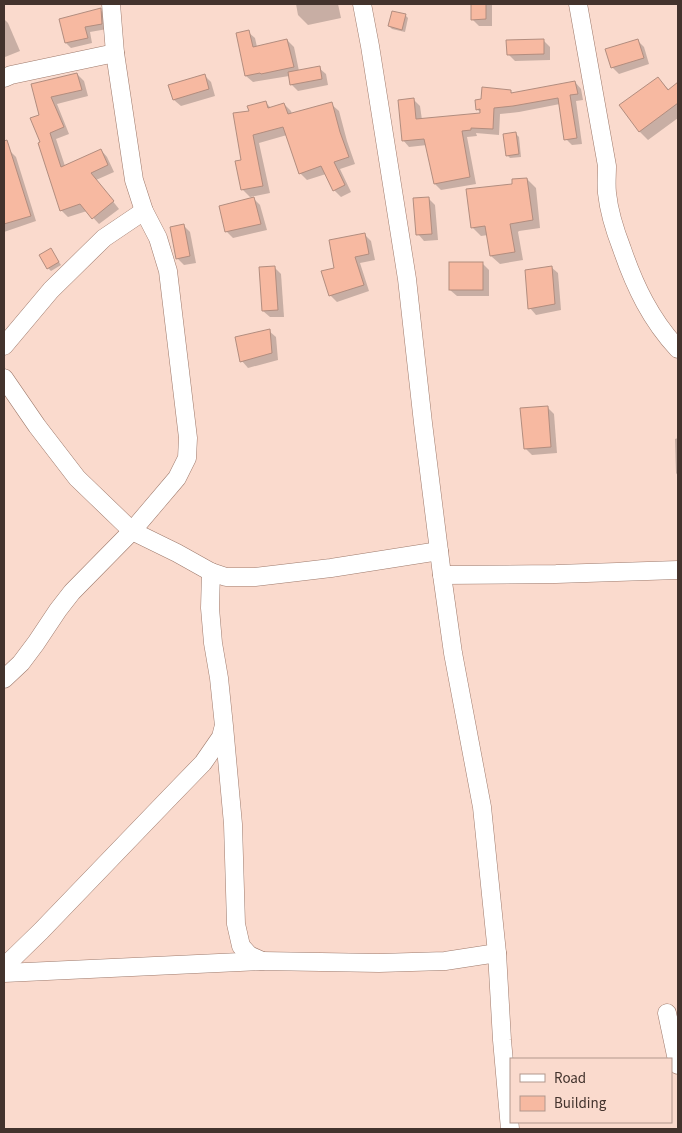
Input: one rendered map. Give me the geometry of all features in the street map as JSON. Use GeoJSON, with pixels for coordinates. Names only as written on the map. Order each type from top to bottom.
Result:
{"type":"FeatureCollection","features":[{"type":"Feature","properties":{"kind":"street"},"geometry":{"type":"LineString","coordinates":[[4,680],[21,663],[72,592],[132,531],[177,478],[187,458],[188,438],[168,272],[158,238],[144,211],[134,180],[115,53],[111,4]]}},
{"type":"Feature","properties":{"kind":"street"},"geometry":{"type":"LineString","coordinates":[[362,4],[407,279],[453,654],[482,807],[497,953],[510,1129]]}},
{"type":"Feature","properties":{"kind":"street"},"geometry":{"type":"LineString","coordinates":[[578,4],[607,166],[607,193],[613,224],[630,273],[644,301],[655,321],[678,349]]}},
{"type":"Feature","properties":{"kind":"street"},"geometry":{"type":"LineString","coordinates":[[4,78],[115,53]]}},
{"type":"Feature","properties":{"kind":"street"},"geometry":{"type":"LineString","coordinates":[[4,346],[50,290],[104,238],[144,211]]}},
{"type":"Feature","properties":{"kind":"street"},"geometry":{"type":"LineString","coordinates":[[4,378],[37,426],[77,478],[132,531],[211,572],[226,577],[254,577],[439,552]]}},
{"type":"Feature","properties":{"kind":"street"},"geometry":{"type":"LineString","coordinates":[[442,575],[678,570]]}},
{"type":"Feature","properties":{"kind":"street"},"geometry":{"type":"LineString","coordinates":[[211,572],[210,608],[213,643],[219,678],[233,824],[236,924],[241,946],[249,956],[262,961]]}},
{"type":"Feature","properties":{"kind":"street"},"geometry":{"type":"LineString","coordinates":[[4,967],[203,763],[222,737],[224,726]]}},
{"type":"Feature","properties":{"kind":"street"},"geometry":{"type":"LineString","coordinates":[[4,973],[262,961],[445,961],[497,953]]}},
{"type":"Feature","properties":{"kind":"street"},"geometry":{"type":"LineString","coordinates":[[667,1013],[678,1065]]}},
{"type":"Feature","properties":{"kind":"building"},"geometry":{"type":"Polygon","coordinates":[[[471,4],[486,4],[486,19],[471,20],[471,4]]]}},
{"type":"Feature","properties":{"kind":"building"},"geometry":{"type":"Polygon","coordinates":[[[101,8],[102,24],[85,27],[88,38],[65,43],[59,19],[101,8]]]}},
{"type":"Feature","properties":{"kind":"building"},"geometry":{"type":"Polygon","coordinates":[[[392,11],[406,14],[402,30],[388,26],[392,11]]]}},
{"type":"Feature","properties":{"kind":"building"},"geometry":{"type":"Polygon","coordinates":[[[249,30],[253,47],[287,39],[294,67],[245,76],[236,33],[249,30]]]}},
{"type":"Feature","properties":{"kind":"building"},"geometry":{"type":"Polygon","coordinates":[[[544,39],[544,54],[507,55],[506,40],[544,39]]]}},
{"type":"Feature","properties":{"kind":"building"},"geometry":{"type":"Polygon","coordinates":[[[638,39],[644,58],[611,68],[605,49],[638,39]]]}},
{"type":"Feature","properties":{"kind":"building"},"geometry":{"type":"Polygon","coordinates":[[[320,66],[322,79],[290,85],[288,72],[320,66]]]}},
{"type":"Feature","properties":{"kind":"building"},"geometry":{"type":"Polygon","coordinates":[[[77,73],[82,90],[51,97],[64,127],[50,133],[61,167],[101,149],[108,165],[91,173],[114,201],[92,219],[80,204],[60,211],[38,143],[40,142],[30,118],[39,115],[31,84],[77,73]]]}},
{"type":"Feature","properties":{"kind":"building"},"geometry":{"type":"Polygon","coordinates":[[[205,74],[209,89],[173,100],[168,85],[205,74]]]}},
{"type":"Feature","properties":{"kind":"building"},"geometry":{"type":"Polygon","coordinates":[[[658,77],[668,90],[678,82],[678,103],[639,132],[619,105],[658,77]]]}},
{"type":"Feature","properties":{"kind":"building"},"geometry":{"type":"Polygon","coordinates":[[[575,81],[578,94],[570,95],[577,138],[564,140],[558,98],[494,108],[493,129],[471,128],[471,130],[462,131],[470,177],[434,184],[424,139],[402,141],[398,100],[414,98],[416,119],[480,113],[480,109],[476,110],[475,100],[481,99],[482,87],[511,90],[511,93],[575,81]]]}},
{"type":"Feature","properties":{"kind":"building"},"geometry":{"type":"Polygon","coordinates":[[[266,101],[268,108],[284,103],[288,114],[332,102],[349,157],[334,162],[345,185],[333,191],[321,166],[299,174],[283,127],[253,135],[263,186],[241,190],[235,161],[241,160],[233,113],[249,111],[247,106],[266,101]]]}},
{"type":"Feature","properties":{"kind":"building"},"geometry":{"type":"Polygon","coordinates":[[[516,132],[519,154],[506,156],[503,134],[516,132]]]}},
{"type":"Feature","properties":{"kind":"building"},"geometry":{"type":"Polygon","coordinates":[[[7,140],[31,216],[4,224],[4,141],[7,140]]]}},
{"type":"Feature","properties":{"kind":"building"},"geometry":{"type":"Polygon","coordinates":[[[527,178],[533,220],[510,224],[515,252],[490,256],[485,226],[471,228],[466,189],[512,184],[512,179],[527,178]]]}},
{"type":"Feature","properties":{"kind":"building"},"geometry":{"type":"Polygon","coordinates":[[[254,197],[261,224],[225,232],[219,206],[254,197]]]}},
{"type":"Feature","properties":{"kind":"building"},"geometry":{"type":"Polygon","coordinates":[[[429,197],[432,234],[416,235],[413,198],[429,197]]]}},
{"type":"Feature","properties":{"kind":"building"},"geometry":{"type":"Polygon","coordinates":[[[184,224],[190,256],[176,259],[170,227],[184,224]]]}},
{"type":"Feature","properties":{"kind":"building"},"geometry":{"type":"Polygon","coordinates":[[[365,233],[369,254],[355,257],[364,285],[329,296],[321,271],[334,268],[329,240],[365,233]]]}},
{"type":"Feature","properties":{"kind":"building"},"geometry":{"type":"Polygon","coordinates":[[[51,248],[59,262],[47,269],[39,255],[51,248]]]}},
{"type":"Feature","properties":{"kind":"building"},"geometry":{"type":"Polygon","coordinates":[[[449,262],[483,262],[483,290],[449,290],[449,262]]]}},
{"type":"Feature","properties":{"kind":"building"},"geometry":{"type":"Polygon","coordinates":[[[275,266],[278,310],[262,311],[259,267],[275,266]]]}},
{"type":"Feature","properties":{"kind":"building"},"geometry":{"type":"Polygon","coordinates":[[[552,266],[555,304],[528,309],[525,270],[552,266]]]}},
{"type":"Feature","properties":{"kind":"building"},"geometry":{"type":"Polygon","coordinates":[[[270,329],[272,353],[240,362],[235,337],[270,329]]]}},
{"type":"Feature","properties":{"kind":"building"},"geometry":{"type":"Polygon","coordinates":[[[548,406],[551,447],[524,449],[520,408],[548,406]]]}}]}
